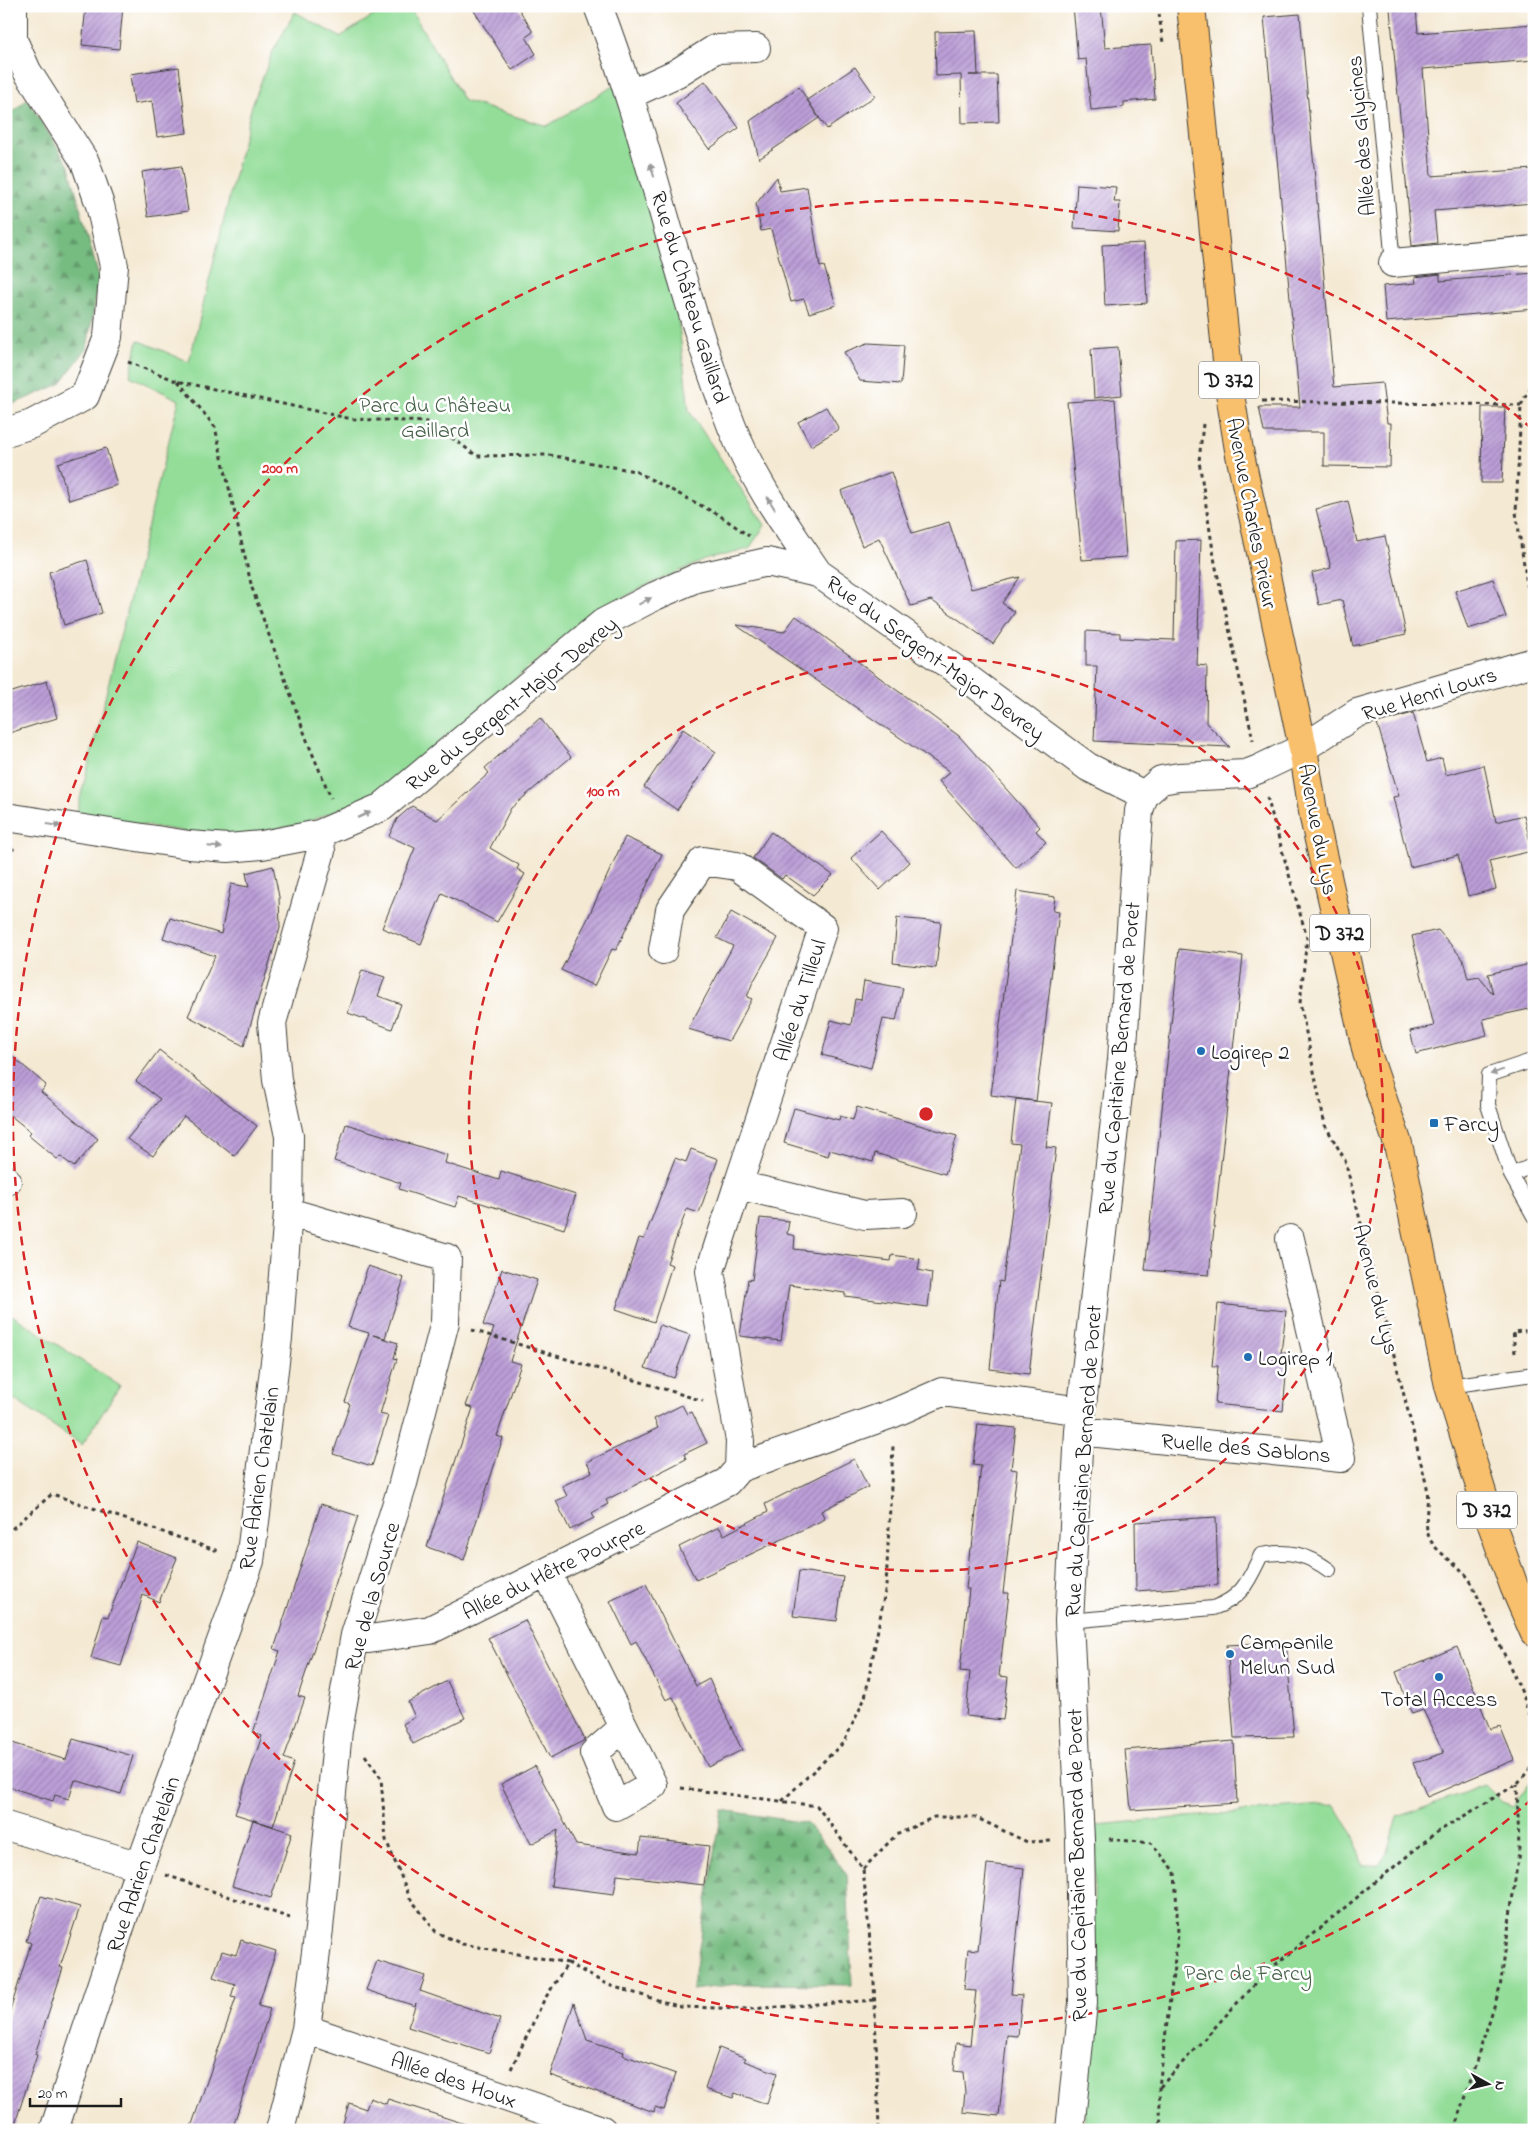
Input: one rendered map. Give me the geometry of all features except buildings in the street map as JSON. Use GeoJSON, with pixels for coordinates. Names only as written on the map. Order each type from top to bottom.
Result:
{"type":"FeatureCollection","features":[{"type":"Feature","properties":{"kind":"main road","name":"Avenue Charles Prieur"},"geometry":{"type":"LineString","coordinates":[[1191,6],[1231,400],[1239,450],[1303,748]]}},
{"type":"Feature","properties":{"kind":"main road","name":"Avenue du Lys"},"geometry":{"type":"LineString","coordinates":[[1303,748],[1314,818],[1367,1053],[1398,1144],[1449,1386],[1491,1522],[1514,1586],[1534,1632]]}},
{"type":"Feature","properties":{"kind":"street"},"geometry":{"type":"LineString","coordinates":[[6,432],[32,424],[85,396],[108,337],[114,266],[100,205],[85,162],[27,71],[13,40],[13,6]]}},
{"type":"Feature","properties":{"kind":"street","name":"Rue du Château Gaillard"},"geometry":{"type":"LineString","coordinates":[[598,6],[629,94],[666,216],[688,302],[732,428],[763,490],[818,573]]}},
{"type":"Feature","properties":{"kind":"street"},"geometry":{"type":"LineString","coordinates":[[629,94],[677,73],[715,49],[756,48]]}},
{"type":"Feature","properties":{"kind":"street"},"geometry":{"type":"LineString","coordinates":[[1392,263],[1534,250]]}},
{"type":"Feature","properties":{"kind":"street"},"geometry":{"type":"LineString","coordinates":[[769,558],[787,528]]}},
{"type":"Feature","properties":{"kind":"street","name":"Rue du Sergent-Major Devrey"},"geometry":{"type":"LineString","coordinates":[[6,818],[189,845],[228,848],[262,845],[331,829],[382,807],[603,623],[655,596],[696,578],[769,558],[818,573],[952,667],[1088,767],[1144,794]]}},
{"type":"Feature","properties":{"kind":"street","name":"Rue Henri Lours"},"geometry":{"type":"LineString","coordinates":[[1144,794],[1161,780],[1179,777],[1246,774],[1303,748],[1357,713],[1534,662]]}},
{"type":"Feature","properties":{"kind":"street","name":"Rue du Capitaine Bernard de Poret"},"geometry":{"type":"LineString","coordinates":[[1070,2130],[1083,2003],[1080,1839],[1069,1620],[1081,1421],[1122,1060],[1139,811],[1144,794]]}},
{"type":"Feature","properties":{"kind":"street","name":"Rue Adrien Chatelain"},"geometry":{"type":"LineString","coordinates":[[54,2130],[140,1866],[250,1561],[278,1338],[288,1212],[289,1136],[277,1080],[272,1023],[320,851],[331,829]]}},
{"type":"Feature","properties":{"kind":"street","name":"Allée du Tilleul"},"geometry":{"type":"LineString","coordinates":[[663,950],[670,910],[703,861],[737,866],[823,928],[738,1185]]}},
{"type":"Feature","properties":{"kind":"street"},"geometry":{"type":"LineString","coordinates":[[739,1468],[740,1441],[710,1271],[738,1185],[866,1215],[903,1213]]}},
{"type":"Feature","properties":{"kind":"street","name":"Rue de la Source"},"geometry":{"type":"LineString","coordinates":[[280,2130],[306,2029],[319,1928],[338,1730],[355,1635],[402,1487],[445,1322],[447,1258],[288,1212]]}},
{"type":"Feature","properties":{"kind":"street","name":"Ruelle des Sablons"},"geometry":{"type":"LineString","coordinates":[[1081,1421],[1341,1458],[1290,1239]]}},
{"type":"Feature","properties":{"kind":"street","name":"Allée du Hêtre Pourpre"},"geometry":{"type":"LineString","coordinates":[[355,1635],[369,1638],[430,1630],[727,1482],[739,1468],[894,1413],[942,1392],[1081,1421]]}},
{"type":"Feature","properties":{"kind":"street"},"geometry":{"type":"LineString","coordinates":[[547,1573],[624,1727],[653,1785],[616,1806],[594,1753],[624,1727]]}},
{"type":"Feature","properties":{"kind":"street"},"geometry":{"type":"LineString","coordinates":[[6,1826],[140,1866]]}},
{"type":"Feature","properties":{"kind":"street","name":"Allée des Houx"},"geometry":{"type":"LineString","coordinates":[[306,2029],[602,2130]]}},
{"type":"Feature","properties":{"kind":"lane","name":"Allée des Glycines"},"geometry":{"type":"LineString","coordinates":[[1369,6],[1392,263]]}},
{"type":"Feature","properties":{"kind":"lane"},"geometry":{"type":"LineString","coordinates":[[1534,1060],[1489,1074],[1488,1105],[1511,1175],[1534,1216]]}},
{"type":"Feature","properties":{"kind":"lane"},"geometry":{"type":"LineString","coordinates":[[1511,1175],[1534,1165]]}},
{"type":"Feature","properties":{"kind":"lane"},"geometry":{"type":"LineString","coordinates":[[1449,1386],[1534,1374]]}},
{"type":"Feature","properties":{"kind":"lane"},"geometry":{"type":"LineString","coordinates":[[1069,1620],[1213,1608],[1230,1602],[1243,1590],[1261,1556],[1275,1552],[1293,1552],[1312,1557],[1330,1570]]}},
{"type":"Feature","properties":{"kind":"path"},"geometry":{"type":"LineString","coordinates":[[103,352],[177,381],[352,419],[430,422],[477,456],[549,455],[635,471],[719,515],[769,558]]}},
{"type":"Feature","properties":{"kind":"path"},"geometry":{"type":"LineString","coordinates":[[1534,380],[1521,404],[1516,512],[1534,630]]}},
{"type":"Feature","properties":{"kind":"path"},"geometry":{"type":"LineString","coordinates":[[177,381],[216,427],[252,588],[308,743],[331,829]]}},
{"type":"Feature","properties":{"kind":"path"},"geometry":{"type":"LineString","coordinates":[[1231,400],[1521,404]]}},
{"type":"Feature","properties":{"kind":"path","name":"Avenue du Lys"},"geometry":{"type":"LineString","coordinates":[[1275,826],[1307,938],[1300,1003],[1325,1126],[1345,1160],[1427,1487],[1427,1532],[1430,1542],[1438,1551],[1464,1570],[1471,1582],[1523,1695],[1534,1731]]}},
{"type":"Feature","properties":{"kind":"path"},"geometry":{"type":"LineString","coordinates":[[445,1322],[734,1411]]}},
{"type":"Feature","properties":{"kind":"path"},"geometry":{"type":"LineString","coordinates":[[1518,1376],[1513,1332],[1534,1330]]}},
{"type":"Feature","properties":{"kind":"path"},"geometry":{"type":"LineString","coordinates":[[782,1801],[844,1742],[865,1698],[886,1586],[894,1413]]}},
{"type":"Feature","properties":{"kind":"path"},"geometry":{"type":"LineString","coordinates":[[6,1534],[52,1494],[250,1561]]}},
{"type":"Feature","properties":{"kind":"path"},"geometry":{"type":"LineString","coordinates":[[338,1730],[369,1758],[381,1778],[386,1840],[410,1898],[436,1932],[462,1944],[568,1963],[608,1985],[681,2007],[750,2009],[875,2000]]}},
{"type":"Feature","properties":{"kind":"path"},"geometry":{"type":"LineString","coordinates":[[1159,2087],[1263,1975],[1434,1834],[1517,1784],[1534,1764]]}},
{"type":"Feature","properties":{"kind":"path"},"geometry":{"type":"LineString","coordinates":[[1454,2130],[1500,1988],[1519,1851],[1517,1784]]}},
{"type":"Feature","properties":{"kind":"path"},"geometry":{"type":"LineString","coordinates":[[653,1785],[817,1806],[863,1869],[875,2000],[879,2130]]}},
{"type":"Feature","properties":{"kind":"path"},"geometry":{"type":"LineString","coordinates":[[863,1869],[896,1835],[934,1817],[975,1818],[1027,1842],[1119,1839],[1151,1843],[1175,1871],[1178,1934],[1159,2087],[1161,2130]]}},
{"type":"Feature","properties":{"kind":"path"},"geometry":{"type":"LineString","coordinates":[[140,1866],[319,1928]]}},
{"type":"Feature","properties":{"kind":"path"},"geometry":{"type":"LineString","coordinates":[[498,2095],[544,2000],[568,1963]]}},
{"type":"Feature","properties":{"kind":"green space","name":"Parc du Château Gaillard"},"geometry":{"type":"Polygon","coordinates":[[[388,6],[409,6],[464,101],[547,126],[620,82],[659,248],[670,250],[689,411],[765,525],[749,549],[705,560],[643,587],[594,614],[373,796],[302,824],[228,838],[76,815],[179,400],[130,376],[138,340],[189,362],[252,105],[273,51],[295,12],[340,37],[388,6]]]}},
{"type":"Feature","properties":{"kind":"green space"},"geometry":{"type":"Polygon","coordinates":[[[27,99],[69,166],[99,278],[87,348],[60,384],[6,407],[6,118],[27,99]]]}},
{"type":"Feature","properties":{"kind":"green space"},"geometry":{"type":"Polygon","coordinates":[[[6,1311],[120,1386],[82,1445],[6,1394],[6,1311]]]}},
{"type":"Feature","properties":{"kind":"green space","name":"Parc de Farcy"},"geometry":{"type":"Polygon","coordinates":[[[1534,1778],[1534,2130],[1084,2130],[1097,1825],[1333,1804],[1353,1834],[1363,1865],[1379,1865],[1387,1852],[1397,1817],[1485,1785],[1502,1802],[1513,1806],[1534,1778]]]}},
{"type":"Feature","properties":{"kind":"green space"},"geometry":{"type":"Polygon","coordinates":[[[722,1810],[806,1823],[824,1843],[847,1875],[852,1985],[737,1984],[692,1990],[722,1810]]]}},
{"type":"Feature","properties":{"kind":"place","name":"Logirep 2"},"geometry":{"type":"Point","coordinates":[1201,1051]}},
{"type":"Feature","properties":{"kind":"place","name":"Farcy"},"geometry":{"type":"Point","coordinates":[1434,1123]}},
{"type":"Feature","properties":{"kind":"place","name":"Logirep 1"},"geometry":{"type":"Point","coordinates":[1248,1357]}},
{"type":"Feature","properties":{"kind":"place","name":"Campanile Melun Sud"},"geometry":{"type":"Point","coordinates":[1230,1654]}},
{"type":"Feature","properties":{"kind":"place","name":"Total Access"},"geometry":{"type":"Point","coordinates":[1439,1677]}}]}
